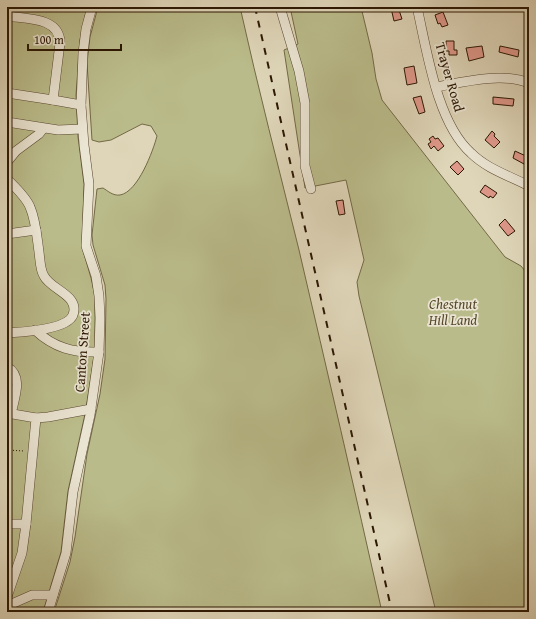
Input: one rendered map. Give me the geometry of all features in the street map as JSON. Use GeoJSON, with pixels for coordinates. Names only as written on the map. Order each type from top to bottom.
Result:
{"type":"FeatureCollection","features":[{"type":"Feature","properties":{"kind":"street","name":"Canton Street"},"geometry":{"type":"LineString","coordinates":[[48,612],[66,553],[73,492],[91,409],[99,352],[99,296],[86,246],[89,184],[82,129],[81,104],[84,41],[92,7]]}},
{"type":"Feature","properties":{"kind":"street"},"geometry":{"type":"LineString","coordinates":[[280,7],[299,71],[305,103],[305,166],[311,189]]}},
{"type":"Feature","properties":{"kind":"street","name":"Trayer Road"},"geometry":{"type":"LineString","coordinates":[[417,7],[436,87],[448,121],[460,143],[486,165],[529,186]]}},
{"type":"Feature","properties":{"kind":"street"},"geometry":{"type":"LineString","coordinates":[[7,16],[46,22],[57,30],[60,43],[52,100]]}},
{"type":"Feature","properties":{"kind":"street"},"geometry":{"type":"LineString","coordinates":[[436,87],[509,78],[529,83]]}},
{"type":"Feature","properties":{"kind":"street"},"geometry":{"type":"LineString","coordinates":[[7,93],[81,104]]}},
{"type":"Feature","properties":{"kind":"street"},"geometry":{"type":"LineString","coordinates":[[7,122],[43,129],[82,129]]}},
{"type":"Feature","properties":{"kind":"street"},"geometry":{"type":"LineString","coordinates":[[7,162],[16,151],[39,134],[43,129]]}},
{"type":"Feature","properties":{"kind":"street"},"geometry":{"type":"LineString","coordinates":[[7,179],[17,189],[30,207],[36,230],[43,276],[49,283],[69,298],[74,307],[72,316],[66,322],[35,330],[7,333]]}},
{"type":"Feature","properties":{"kind":"street"},"geometry":{"type":"LineString","coordinates":[[7,234],[36,230]]}},
{"type":"Feature","properties":{"kind":"street"},"geometry":{"type":"LineString","coordinates":[[35,330],[49,342],[63,348],[82,352],[99,352]]}},
{"type":"Feature","properties":{"kind":"street"},"geometry":{"type":"LineString","coordinates":[[7,367],[17,376],[17,385],[9,414],[36,418],[91,409]]}},
{"type":"Feature","properties":{"kind":"street"},"geometry":{"type":"LineString","coordinates":[[7,597],[22,553],[36,418]]}},
{"type":"Feature","properties":{"kind":"street"},"geometry":{"type":"LineString","coordinates":[[7,524],[26,524]]}},
{"type":"Feature","properties":{"kind":"street"},"geometry":{"type":"LineString","coordinates":[[7,603],[7,606],[32,595],[54,595]]}},
{"type":"Feature","properties":{"kind":"path"},"geometry":{"type":"LineString","coordinates":[[7,450],[32,452]]}},
{"type":"Feature","properties":{"kind":"green space"},"geometry":{"type":"Polygon","coordinates":[[[7,7],[87,7],[80,40],[76,95],[78,137],[84,184],[82,247],[95,296],[95,345],[85,414],[68,491],[61,552],[43,612],[7,612],[7,7]]]}},
{"type":"Feature","properties":{"kind":"green space"},"geometry":{"type":"Polygon","coordinates":[[[98,7],[240,7],[299,250],[382,612],[54,612],[70,562],[87,454],[100,394],[105,359],[105,285],[93,245],[92,235],[97,189],[103,188],[115,195],[120,195],[133,187],[144,170],[157,136],[151,126],[142,124],[111,140],[99,142],[92,140],[87,63],[90,37],[98,7]]]}},
{"type":"Feature","properties":{"kind":"green space","name":"Chestnut Hill Land"},"geometry":{"type":"Polygon","coordinates":[[[290,7],[361,7],[372,53],[376,79],[382,100],[505,257],[521,266],[529,276],[529,612],[436,612],[359,296],[357,282],[364,260],[346,180],[305,188],[284,50],[298,44],[290,7]]]}},
{"type":"Feature","properties":{"kind":"building"},"geometry":{"type":"Polygon","coordinates":[[[398,7],[402,19],[394,21],[391,8],[398,7]]]}},
{"type":"Feature","properties":{"kind":"building"},"geometry":{"type":"Polygon","coordinates":[[[443,12],[448,25],[442,27],[440,23],[438,24],[435,15],[443,12]]]}},
{"type":"Feature","properties":{"kind":"building"},"geometry":{"type":"Polygon","coordinates":[[[446,41],[454,41],[454,50],[457,50],[457,55],[449,55],[449,51],[446,51],[446,41]]]}},
{"type":"Feature","properties":{"kind":"building"},"geometry":{"type":"Polygon","coordinates":[[[482,46],[484,57],[469,61],[466,48],[482,46]]]}},
{"type":"Feature","properties":{"kind":"building"},"geometry":{"type":"Polygon","coordinates":[[[500,46],[519,50],[518,57],[499,52],[500,46]]]}},
{"type":"Feature","properties":{"kind":"building"},"geometry":{"type":"Polygon","coordinates":[[[414,66],[417,83],[407,85],[404,68],[414,66]]]}},
{"type":"Feature","properties":{"kind":"building"},"geometry":{"type":"Polygon","coordinates":[[[421,96],[425,112],[419,114],[413,98],[421,96]]]}},
{"type":"Feature","properties":{"kind":"building"},"geometry":{"type":"Polygon","coordinates":[[[493,97],[514,99],[513,106],[493,104],[493,97]]]}},
{"type":"Feature","properties":{"kind":"building"},"geometry":{"type":"Polygon","coordinates":[[[492,131],[495,134],[494,136],[500,142],[494,148],[485,140],[492,131]]]}},
{"type":"Feature","properties":{"kind":"building"},"geometry":{"type":"Polygon","coordinates":[[[433,136],[435,139],[438,138],[444,146],[438,151],[434,146],[431,149],[428,144],[431,142],[429,139],[433,136]]]}},
{"type":"Feature","properties":{"kind":"building"},"geometry":{"type":"Polygon","coordinates":[[[515,151],[528,157],[524,164],[513,158],[515,151]]]}},
{"type":"Feature","properties":{"kind":"building"},"geometry":{"type":"Polygon","coordinates":[[[457,161],[464,169],[458,175],[450,167],[457,161]]]}},
{"type":"Feature","properties":{"kind":"building"},"geometry":{"type":"Polygon","coordinates":[[[485,185],[497,193],[493,198],[490,196],[489,198],[480,192],[485,185]]]}},
{"type":"Feature","properties":{"kind":"building"},"geometry":{"type":"Polygon","coordinates":[[[343,200],[345,214],[339,215],[336,201],[343,200]]]}},
{"type":"Feature","properties":{"kind":"building"},"geometry":{"type":"Polygon","coordinates":[[[505,219],[515,231],[508,236],[499,225],[505,219]]]}},
{"type":"Feature","properties":{"kind":"railway"},"geometry":{"type":"LineString","coordinates":[[255,7],[392,612]]}}]}
